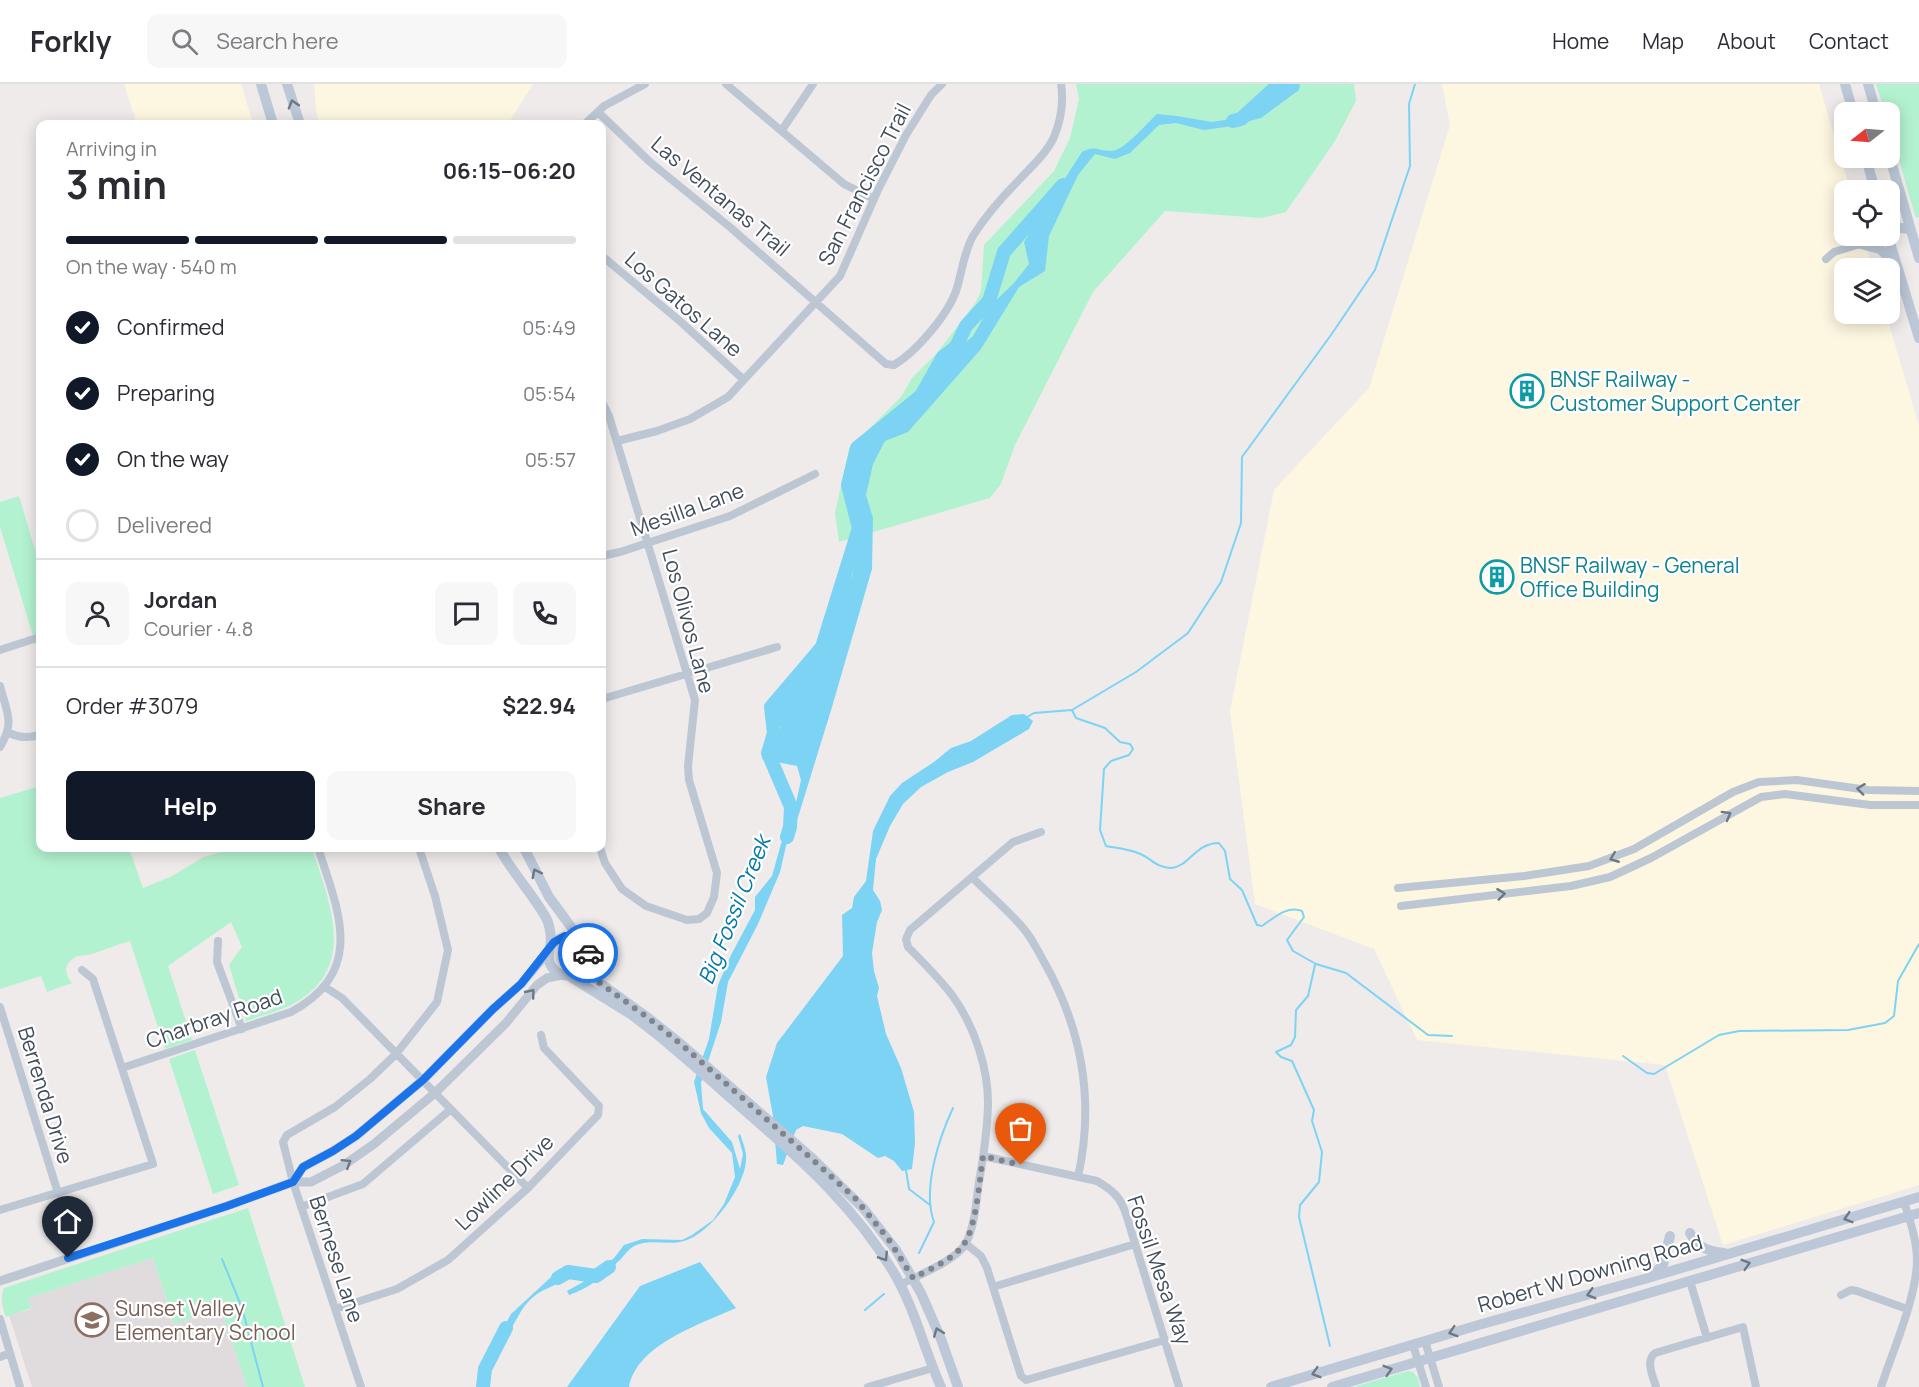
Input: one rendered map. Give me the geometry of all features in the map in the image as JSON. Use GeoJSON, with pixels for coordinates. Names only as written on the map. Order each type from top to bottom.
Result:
{"type":"FeatureCollection","features":[{"type":"Feature","properties":{"kind":"main road"},"geometry":{"type":"LineString","coordinates":[[261,84],[272,120]]}},
{"type":"Feature","properties":{"kind":"main road"},"geometry":{"type":"LineString","coordinates":[[287,84],[299,120]]}},
{"type":"Feature","properties":{"kind":"main road"},"geometry":{"type":"LineString","coordinates":[[1845,84],[1850,102]]}},
{"type":"Feature","properties":{"kind":"main road"},"geometry":{"type":"LineString","coordinates":[[1868,84],[1873,102]]}},
{"type":"Feature","properties":{"kind":"main road"},"geometry":{"type":"LineString","coordinates":[[1893,168],[1919,258]]}},
{"type":"Feature","properties":{"kind":"main road"},"geometry":{"type":"LineString","coordinates":[[1900,228],[1910,229]]}},
{"type":"Feature","properties":{"kind":"main road"},"geometry":{"type":"LineString","coordinates":[[1869,246],[1880,249],[1890,258]]}},
{"type":"Feature","properties":{"kind":"main road"},"geometry":{"type":"LineString","coordinates":[[1900,275],[1919,338]]}},
{"type":"Feature","properties":{"kind":"main road"},"geometry":{"type":"LineString","coordinates":[[502,852],[547,918],[550,964],[555,971],[566,975],[632,1015],[681,1049]]}},
{"type":"Feature","properties":{"kind":"main road"},"geometry":{"type":"LineString","coordinates":[[526,852],[549,897],[585,945],[592,970],[600,983],[647,1017],[864,1209],[889,1240],[913,1278],[934,1321],[958,1387]]}},
{"type":"Feature","properties":{"kind":"main road"},"geometry":{"type":"LineString","coordinates":[[550,949],[559,938],[565,936],[582,941]]}},
{"type":"Feature","properties":{"kind":"main road"},"geometry":{"type":"LineString","coordinates":[[566,975],[577,974],[584,969],[588,957]]}},
{"type":"Feature","properties":{"kind":"main road"},"geometry":{"type":"LineString","coordinates":[[810,1163],[859,1221],[887,1262],[916,1320],[941,1387]]}},
{"type":"Feature","properties":{"kind":"main road","name":"Robert W Downing Road"},"geometry":{"type":"LineString","coordinates":[[1271,1387],[1731,1254],[1919,1197]]}},
{"type":"Feature","properties":{"kind":"main road","name":"Robert W Downing Road"},"geometry":{"type":"LineString","coordinates":[[1332,1387],[1914,1214]]}},
{"type":"Feature","properties":{"kind":"main road"},"geometry":{"type":"LineString","coordinates":[[1690,1233],[1701,1247],[1710,1251],[1731,1254]]}},
{"type":"Feature","properties":{"kind":"main road"},"geometry":{"type":"LineString","coordinates":[[1648,1278],[1663,1265],[1670,1236]]}},
{"type":"Feature","properties":{"kind":"street"},"geometry":{"type":"LineString","coordinates":[[589,120],[604,106],[645,84]]}},
{"type":"Feature","properties":{"kind":"street"},"geometry":{"type":"LineString","coordinates":[[726,84],[844,184],[874,199]]}},
{"type":"Feature","properties":{"kind":"street"},"geometry":{"type":"LineString","coordinates":[[782,130],[813,84]]}},
{"type":"Feature","properties":{"kind":"street","name":"San Francisco Trail"},"geometry":{"type":"LineString","coordinates":[[617,441],[657,431],[690,419],[728,398],[840,276],[874,199],[906,135],[931,95],[942,84]]}},
{"type":"Feature","properties":{"kind":"street","name":"Las Ventanas Trail"},"geometry":{"type":"LineString","coordinates":[[598,112],[650,162],[816,301],[886,364],[894,365],[906,358],[943,316],[956,291],[972,239],[992,209],[1053,140],[1062,109],[1061,84]]}},
{"type":"Feature","properties":{"kind":"street"},"geometry":{"type":"LineString","coordinates":[[1826,259],[1834,252],[1854,246]]}},
{"type":"Feature","properties":{"kind":"street","name":"Los Gatos Lane"},"geometry":{"type":"LineString","coordinates":[[606,259],[681,322],[743,380]]}},
{"type":"Feature","properties":{"kind":"street","name":"Los Olivos Lane"},"geometry":{"type":"LineString","coordinates":[[601,852],[605,863],[622,889],[646,906],[687,920],[699,919],[707,913],[714,897],[717,873],[689,780],[688,766],[694,700],[648,542],[606,410]]}},
{"type":"Feature","properties":{"kind":"street","name":"Mesilla Lane"},"geometry":{"type":"LineString","coordinates":[[606,555],[730,516],[816,474]]}},
{"type":"Feature","properties":{"kind":"street"},"geometry":{"type":"LineString","coordinates":[[0,650],[36,639]]}},
{"type":"Feature","properties":{"kind":"street"},"geometry":{"type":"LineString","coordinates":[[606,698],[777,647]]}},
{"type":"Feature","properties":{"kind":"street"},"geometry":{"type":"LineString","coordinates":[[0,686],[10,722],[9,733],[0,747]]}},
{"type":"Feature","properties":{"kind":"street"},"geometry":{"type":"LineString","coordinates":[[9,733],[16,737],[36,736]]}},
{"type":"Feature","properties":{"kind":"street"},"geometry":{"type":"LineString","coordinates":[[1774,780],[1776,794]]}},
{"type":"Feature","properties":{"kind":"street"},"geometry":{"type":"LineString","coordinates":[[1398,888],[1567,871],[1611,860],[1733,792],[1759,782],[1797,780],[1887,791],[1919,791]]}},
{"type":"Feature","properties":{"kind":"street"},"geometry":{"type":"LineString","coordinates":[[1883,806],[1887,791]]}},
{"type":"Feature","properties":{"kind":"street"},"geometry":{"type":"LineString","coordinates":[[1401,906],[1571,886],[1610,877],[1651,858],[1761,796],[1776,794],[1883,806],[1919,805]]}},
{"type":"Feature","properties":{"kind":"street"},"geometry":{"type":"LineString","coordinates":[[1666,831],[1676,843]]}},
{"type":"Feature","properties":{"kind":"street"},"geometry":{"type":"LineString","coordinates":[[900,1285],[941,1263],[965,1243],[972,1221],[983,1156],[988,1106],[983,1064],[970,1027],[952,995],[908,947],[906,939],[910,930],[1013,842],[1041,832]]}},
{"type":"Feature","properties":{"kind":"street","name":"Charbray Road"},"geometry":{"type":"LineString","coordinates":[[122,1068],[291,1012],[309,1003],[325,987],[338,962],[341,932],[338,907],[319,852]]}},
{"type":"Feature","properties":{"kind":"street"},"geometry":{"type":"LineString","coordinates":[[396,1054],[437,1002],[448,950],[435,896],[420,852]]}},
{"type":"Feature","properties":{"kind":"street"},"geometry":{"type":"LineString","coordinates":[[1524,876],[1527,891]]}},
{"type":"Feature","properties":{"kind":"street"},"geometry":{"type":"LineString","coordinates":[[972,877],[1027,932],[1051,974],[1068,1013],[1080,1052],[1086,1090],[1086,1131],[1078,1177]]}},
{"type":"Feature","properties":{"kind":"street"},"geometry":{"type":"LineString","coordinates":[[1462,881],[1463,898]]}},
{"type":"Feature","properties":{"kind":"street"},"geometry":{"type":"LineString","coordinates":[[218,941],[218,962],[242,1029]]}},
{"type":"Feature","properties":{"kind":"street"},"geometry":{"type":"LineString","coordinates":[[293,1182],[303,1167],[356,1136],[423,1080],[521,984],[550,949]]}},
{"type":"Feature","properties":{"kind":"street"},"geometry":{"type":"LineString","coordinates":[[0,1210],[153,1164],[93,979],[82,970]]}},
{"type":"Feature","properties":{"kind":"street"},"geometry":{"type":"LineString","coordinates":[[0,1281],[293,1182],[311,1182],[344,1165],[375,1144],[435,1093],[506,1023],[537,985],[547,978],[566,975]]}},
{"type":"Feature","properties":{"kind":"street"},"geometry":{"type":"LineString","coordinates":[[325,987],[342,998],[528,1188]]}},
{"type":"Feature","properties":{"kind":"street","name":"Berrenda Drive"},"geometry":{"type":"LineString","coordinates":[[0,1007],[58,1193]]}},
{"type":"Feature","properties":{"kind":"street","name":"Lowline Drive"},"geometry":{"type":"LineString","coordinates":[[335,1309],[397,1289],[448,1260],[528,1188],[598,1115],[599,1106],[544,1048],[541,1035]]}},
{"type":"Feature","properties":{"kind":"street","name":"Bernese Lane"},"geometry":{"type":"LineString","coordinates":[[361,1387],[283,1146],[284,1138],[290,1133],[335,1107],[396,1054]]}},
{"type":"Feature","properties":{"kind":"street"},"geometry":{"type":"LineString","coordinates":[[302,1207],[363,1184],[451,1109]]}},
{"type":"Feature","properties":{"kind":"street","name":"Fossil Mesa Way"},"geometry":{"type":"LineString","coordinates":[[983,1156],[1097,1181],[1122,1200],[1179,1387]]}},
{"type":"Feature","properties":{"kind":"street"},"geometry":{"type":"LineString","coordinates":[[1881,1387],[1907,1309],[1916,1272],[1914,1214],[1904,1202]]}},
{"type":"Feature","properties":{"kind":"street"},"geometry":{"type":"LineString","coordinates":[[965,1243],[981,1256],[987,1268],[1021,1376],[1026,1380],[1165,1340]]}},
{"type":"Feature","properties":{"kind":"street"},"geometry":{"type":"LineString","coordinates":[[993,1287],[1135,1244]]}},
{"type":"Feature","properties":{"kind":"street"},"geometry":{"type":"LineString","coordinates":[[1690,1281],[1707,1338]]}},
{"type":"Feature","properties":{"kind":"street"},"geometry":{"type":"LineString","coordinates":[[1841,1295],[1851,1290],[1857,1291],[1907,1309]]}},
{"type":"Feature","properties":{"kind":"street"},"geometry":{"type":"LineString","coordinates":[[0,1319],[21,1387]]}},
{"type":"Feature","properties":{"kind":"street"},"geometry":{"type":"LineString","coordinates":[[1656,1387],[1649,1362],[1655,1353],[1743,1327],[1756,1387]]}},
{"type":"Feature","properties":{"kind":"street"},"geometry":{"type":"LineString","coordinates":[[1425,1341],[1438,1387]]}},
{"type":"Feature","properties":{"kind":"street"},"geometry":{"type":"LineString","coordinates":[[1413,1345],[1426,1387]]}},
{"type":"Feature","properties":{"kind":"street"},"geometry":{"type":"LineString","coordinates":[[0,1357],[10,1353]]}},
{"type":"Feature","properties":{"kind":"street"},"geometry":{"type":"LineString","coordinates":[[868,1387],[933,1368]]}},
{"type":"Feature","properties":{"kind":"shaded area"},"geometry":{"type":"Polygon","coordinates":[[[124,84],[241,84],[252,120],[136,120],[124,84]]]}},
{"type":"Feature","properties":{"kind":"shaded area"},"geometry":{"type":"Polygon","coordinates":[[[314,84],[533,84],[510,120],[318,120],[314,84]]]}},
{"type":"Feature","properties":{"kind":"shaded area"},"geometry":{"type":"Polygon","coordinates":[[[1442,84],[1819,84],[1834,135],[1834,168],[1844,168],[1847,180],[1834,180],[1834,246],[1866,246],[1870,258],[1834,258],[1834,324],[1889,324],[1919,426],[1919,1185],[1723,1245],[1665,1065],[1417,1040],[1374,949],[1255,904],[1230,711],[1274,490],[1369,388],[1450,125],[1442,84]]]}},
{"type":"Feature","properties":{"kind":"shaded area","name":"Sunset Valley Elementary School"},"geometry":{"type":"Polygon","coordinates":[[[153,1258],[174,1324],[221,1309],[247,1387],[32,1387],[9,1315],[31,1309],[28,1298],[153,1258]]]}},
{"type":"Feature","properties":{"kind":"green space"},"geometry":{"type":"Polygon","coordinates":[[[1076,84],[1354,84],[1356,101],[1335,141],[1286,212],[1262,218],[1165,211],[1093,292],[1015,445],[1001,484],[990,498],[839,542],[835,513],[849,449],[901,397],[912,378],[937,353],[976,302],[981,291],[984,245],[1054,171],[1070,138],[1079,99],[1076,84]]]}},
{"type":"Feature","properties":{"kind":"green space"},"geometry":{"type":"Polygon","coordinates":[[[1876,84],[1919,84],[1919,217],[1916,218],[1900,163],[1900,102],[1882,102],[1876,84]]]}},
{"type":"Feature","properties":{"kind":"green space"},"geometry":{"type":"Polygon","coordinates":[[[19,496],[36,553],[36,646],[0,527],[0,502],[19,496]]]}},
{"type":"Feature","properties":{"kind":"green space"},"geometry":{"type":"Polygon","coordinates":[[[36,787],[36,852],[130,852],[143,888],[170,877],[204,857],[222,852],[313,852],[326,891],[334,935],[332,955],[325,974],[311,991],[289,1006],[246,1021],[229,965],[242,947],[231,922],[168,966],[192,1040],[165,1049],[130,941],[88,955],[77,956],[70,961],[66,970],[72,983],[47,992],[41,976],[0,989],[0,798],[36,787]]]}},
{"type":"Feature","properties":{"kind":"green space"},"geometry":{"type":"Polygon","coordinates":[[[195,1050],[239,1185],[213,1194],[169,1059],[195,1050]]]}},
{"type":"Feature","properties":{"kind":"green space"},"geometry":{"type":"Polygon","coordinates":[[[248,1208],[305,1387],[247,1387],[221,1309],[174,1324],[153,1258],[28,1298],[31,1308],[6,1317],[2,1302],[4,1288],[248,1208]]]}},
{"type":"Feature","properties":{"kind":"green space"},"geometry":{"type":"Polygon","coordinates":[[[1408,1371],[1413,1372],[1418,1378],[1420,1387],[1353,1387],[1408,1371]]]}},
{"type":"Feature","properties":{"kind":"water"},"geometry":{"type":"Polygon","coordinates":[[[1282,84],[1300,84],[1299,90],[1261,118],[1204,130],[1176,123],[1159,125],[1130,153],[1115,159],[1095,154],[1078,175],[1049,236],[1045,271],[1019,287],[981,349],[908,432],[885,441],[873,464],[866,495],[873,518],[872,569],[832,707],[799,814],[786,846],[780,872],[758,924],[728,982],[721,1022],[701,1083],[703,1109],[732,1142],[740,1169],[743,1154],[738,1136],[740,1134],[746,1154],[744,1172],[732,1196],[715,1220],[694,1237],[678,1242],[646,1243],[634,1246],[597,1280],[569,1295],[567,1291],[592,1277],[614,1258],[624,1245],[642,1239],[682,1240],[692,1235],[713,1220],[724,1204],[735,1177],[732,1153],[709,1128],[701,1113],[694,1082],[709,1039],[718,985],[755,910],[755,897],[772,876],[796,803],[801,780],[797,766],[762,759],[767,747],[781,728],[774,711],[783,703],[791,687],[825,637],[852,575],[864,523],[854,493],[859,450],[922,399],[940,376],[951,355],[973,336],[990,306],[1014,283],[1029,264],[1024,242],[1082,152],[1094,149],[1111,151],[1122,147],[1157,114],[1212,122],[1231,119],[1261,109],[1282,84]]]}},
{"type":"Feature","properties":{"kind":"water"},"geometry":{"type":"Polygon","coordinates":[[[1024,714],[1033,721],[1029,729],[973,762],[948,772],[921,787],[903,804],[890,826],[876,859],[873,890],[880,901],[882,910],[877,922],[872,953],[874,971],[886,1034],[901,1068],[914,1112],[915,1143],[912,1169],[902,1171],[894,1161],[885,1156],[878,1158],[842,1134],[803,1126],[796,1130],[783,1165],[777,1164],[773,1116],[766,1077],[777,1043],[843,956],[842,915],[852,908],[854,897],[866,881],[873,831],[890,796],[902,783],[951,748],[971,741],[1012,715],[1024,714]]]}},
{"type":"Feature","properties":{"kind":"water"},"geometry":{"type":"Polygon","coordinates":[[[700,1262],[736,1308],[672,1337],[657,1347],[634,1372],[629,1387],[567,1387],[640,1286],[700,1262]]]}},
{"type":"Feature","properties":{"kind":"water"},"geometry":{"type":"Polygon","coordinates":[[[567,1268],[575,1269],[563,1281],[532,1298],[499,1344],[497,1340],[511,1314],[550,1278],[567,1268]]]}},
{"type":"Feature","properties":{"kind":"waterway","name":"Big Fossil Creek"},"geometry":{"type":"LineString","coordinates":[[1233,121],[1241,119],[1279,84]]}},
{"type":"Feature","properties":{"kind":"waterway"},"geometry":{"type":"LineString","coordinates":[[1027,717],[1034,713],[1072,710],[1136,672],[1188,633],[1221,582],[1241,523],[1242,457],[1331,335],[1375,270],[1410,166],[1409,104],[1415,84]]}},
{"type":"Feature","properties":{"kind":"waterway","name":"Big Fossil Creek"},"geometry":{"type":"LineString","coordinates":[[787,837],[791,807],[768,753],[774,733],[771,707],[822,647],[859,528],[848,485],[857,448],[921,396],[943,357],[956,347],[966,326],[989,301],[1004,252],[1063,185]]}},
{"type":"Feature","properties":{"kind":"waterway"},"geometry":{"type":"LineString","coordinates":[[1072,710],[1076,718],[1105,728],[1120,742],[1130,744],[1133,749],[1129,755],[1111,761],[1104,769],[1100,830],[1106,846],[1134,852],[1161,866],[1171,868],[1183,864],[1204,847],[1219,843],[1225,851],[1230,879],[1242,890],[1257,925],[1262,926],[1286,911],[1302,911],[1304,917],[1287,940],[1293,951],[1316,964],[1346,973],[1428,1035],[1452,1036]]}},
{"type":"Feature","properties":{"kind":"waterway"},"geometry":{"type":"LineString","coordinates":[[1623,1056],[1647,1073],[1654,1074],[1719,1035],[1739,1031],[1848,1030],[1885,1023],[1894,1016],[1898,981],[1919,944]]}},
{"type":"Feature","properties":{"kind":"waterway"},"geometry":{"type":"LineString","coordinates":[[1315,965],[1308,996],[1296,1010],[1295,1037],[1291,1045],[1276,1052],[1281,1057],[1292,1061],[1314,1110],[1312,1121],[1322,1152],[1319,1182],[1300,1205],[1299,1217],[1330,1346]]}},
{"type":"Feature","properties":{"kind":"waterway"},"geometry":{"type":"LineString","coordinates":[[919,1253],[934,1222],[931,1209],[931,1179],[942,1134],[953,1108]]}},
{"type":"Feature","properties":{"kind":"waterway"},"geometry":{"type":"LineString","coordinates":[[906,1170],[909,1189],[930,1205]]}},
{"type":"Feature","properties":{"kind":"waterway"},"geometry":{"type":"LineString","coordinates":[[222,1259],[242,1308],[263,1387]]}},
{"type":"Feature","properties":{"kind":"waterway","name":"Big Fossil Creek"},"geometry":{"type":"LineString","coordinates":[[558,1278],[568,1272],[596,1276],[609,1267]]}},
{"type":"Feature","properties":{"kind":"waterway"},"geometry":{"type":"LineString","coordinates":[[865,1310],[884,1294]]}},
{"type":"Feature","properties":{"kind":"waterway","name":"Big Fossil Creek"},"geometry":{"type":"LineString","coordinates":[[483,1387],[485,1369],[506,1328]]}},
{"type":"Feature","properties":{"kind":"way so far"},"geometry":{"type":"LineString","coordinates":[[588,953],[592,970],[600,983],[682,1045],[855,1198],[897,1250],[913,1278],[941,1263],[965,1243],[972,1221],[983,1156],[1021,1165]]}},
{"type":"Feature","properties":{"kind":"place","name":"BNSF Railway - Customer Support Center"},"geometry":{"type":"Point","coordinates":[1527,391]}},
{"type":"Feature","properties":{"kind":"place","name":"BNSF Railway - General Office Building"},"geometry":{"type":"Point","coordinates":[1497,577]}},
{"type":"Feature","properties":{"kind":"place","name":"Sunset Valley Elementary School"},"geometry":{"type":"Point","coordinates":[92,1320]}},
{"type":"Feature","properties":{"kind":"route"},"geometry":{"type":"LineString","coordinates":[[68,1258],[293,1182],[303,1167],[356,1136],[423,1080],[493,1009],[513,993],[559,938],[571,936],[582,941],[588,953]]}}]}
